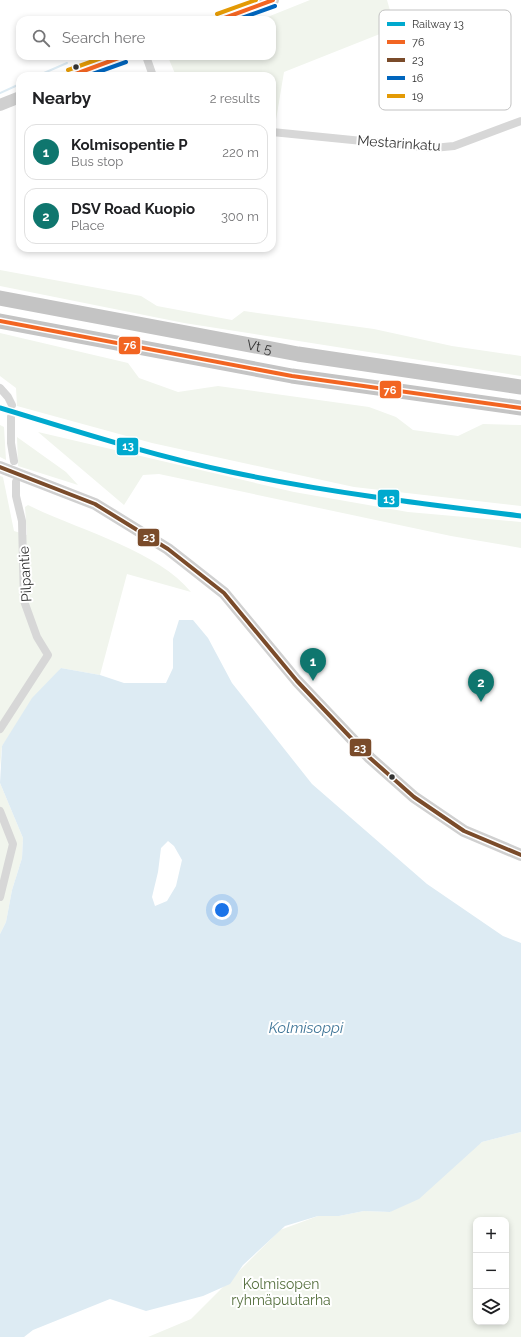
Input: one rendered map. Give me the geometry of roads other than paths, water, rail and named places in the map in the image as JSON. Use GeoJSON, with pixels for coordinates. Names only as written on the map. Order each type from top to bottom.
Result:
{"type":"FeatureCollection","features":[{"type":"Feature","properties":{"kind":"highway","name":"Vt 5"},"geometry":{"type":"LineString","coordinates":[[0,298],[298,354],[521,387]]}},
{"type":"Feature","properties":{"kind":"highway","name":"Vt 5"},"geometry":{"type":"LineString","coordinates":[[0,321],[292,376],[521,408]]}},
{"type":"Feature","properties":{"kind":"main road"},"geometry":{"type":"LineString","coordinates":[[230,16],[272,0]]}},
{"type":"Feature","properties":{"kind":"main road"},"geometry":{"type":"LineString","coordinates":[[81,72],[113,60]]}},
{"type":"Feature","properties":{"kind":"main road"},"geometry":{"type":"LineString","coordinates":[[0,106],[16,99]]}},
{"type":"Feature","properties":{"kind":"main road"},"geometry":{"type":"LineString","coordinates":[[0,467],[95,504],[168,549],[224,593],[297,681],[370,758],[414,797],[464,831],[521,855]]}},
{"type":"Feature","properties":{"kind":"street"},"geometry":{"type":"LineString","coordinates":[[147,60],[152,72]]}},
{"type":"Feature","properties":{"kind":"street","name":"Mestarinkatu"},"geometry":{"type":"LineString","coordinates":[[276,132],[433,148],[454,146],[521,121]]}},
{"type":"Feature","properties":{"kind":"street"},"geometry":{"type":"LineString","coordinates":[[0,388],[8,397],[12,405]]}},
{"type":"Feature","properties":{"kind":"street"},"geometry":{"type":"LineString","coordinates":[[11,417],[11,443],[14,461]]}},
{"type":"Feature","properties":{"kind":"street","name":"Pilpantie"},"geometry":{"type":"LineString","coordinates":[[0,729],[48,656],[37,637],[24,601],[22,521],[16,496],[16,482]]}},
{"type":"Feature","properties":{"kind":"street"},"geometry":{"type":"LineString","coordinates":[[0,811],[13,844],[0,897]]}},
{"type":"Feature","properties":{"kind":"water","name":"Kolmisoppi"},"geometry":{"type":"Polygon","coordinates":[[[179,620],[193,620],[208,638],[232,683],[312,784],[427,884],[503,936],[521,943],[521,1132],[482,1142],[419,1199],[390,1212],[364,1211],[339,1216],[318,1216],[285,1226],[243,1265],[230,1284],[203,1296],[146,1311],[110,1299],[33,1330],[24,1337],[0,1337],[0,934],[6,922],[12,890],[22,858],[23,838],[0,783],[2,746],[32,698],[61,668],[100,675],[124,683],[166,683],[173,668],[173,639],[179,620]],[[168,841],[161,848],[158,872],[152,897],[155,906],[167,901],[176,886],[182,860],[174,846],[168,841]]]}},
{"type":"Feature","properties":{"kind":"waterway"},"geometry":{"type":"LineString","coordinates":[[46,72],[67,63]]}},
{"type":"Feature","properties":{"kind":"waterway"},"geometry":{"type":"LineString","coordinates":[[0,93],[16,86]]}},
{"type":"Feature","properties":{"kind":"rail line","name":"13"},"geometry":{"type":"LineString","coordinates":[[0,408],[144,451],[202,466],[339,492],[521,516]]}},
{"type":"Feature","properties":{"kind":"place","name":"Kolmisopentie P"},"geometry":{"type":"Point","coordinates":[313,681]}},
{"type":"Feature","properties":{"kind":"place","name":"DSV Road Kuopio"},"geometry":{"type":"Point","coordinates":[481,702]}},
{"type":"Feature","properties":{"kind":"park label","name":"Kolmisopen ryhmäpuutarha"},"geometry":{"type":"Point","coordinates":[281,1292]}}]}
